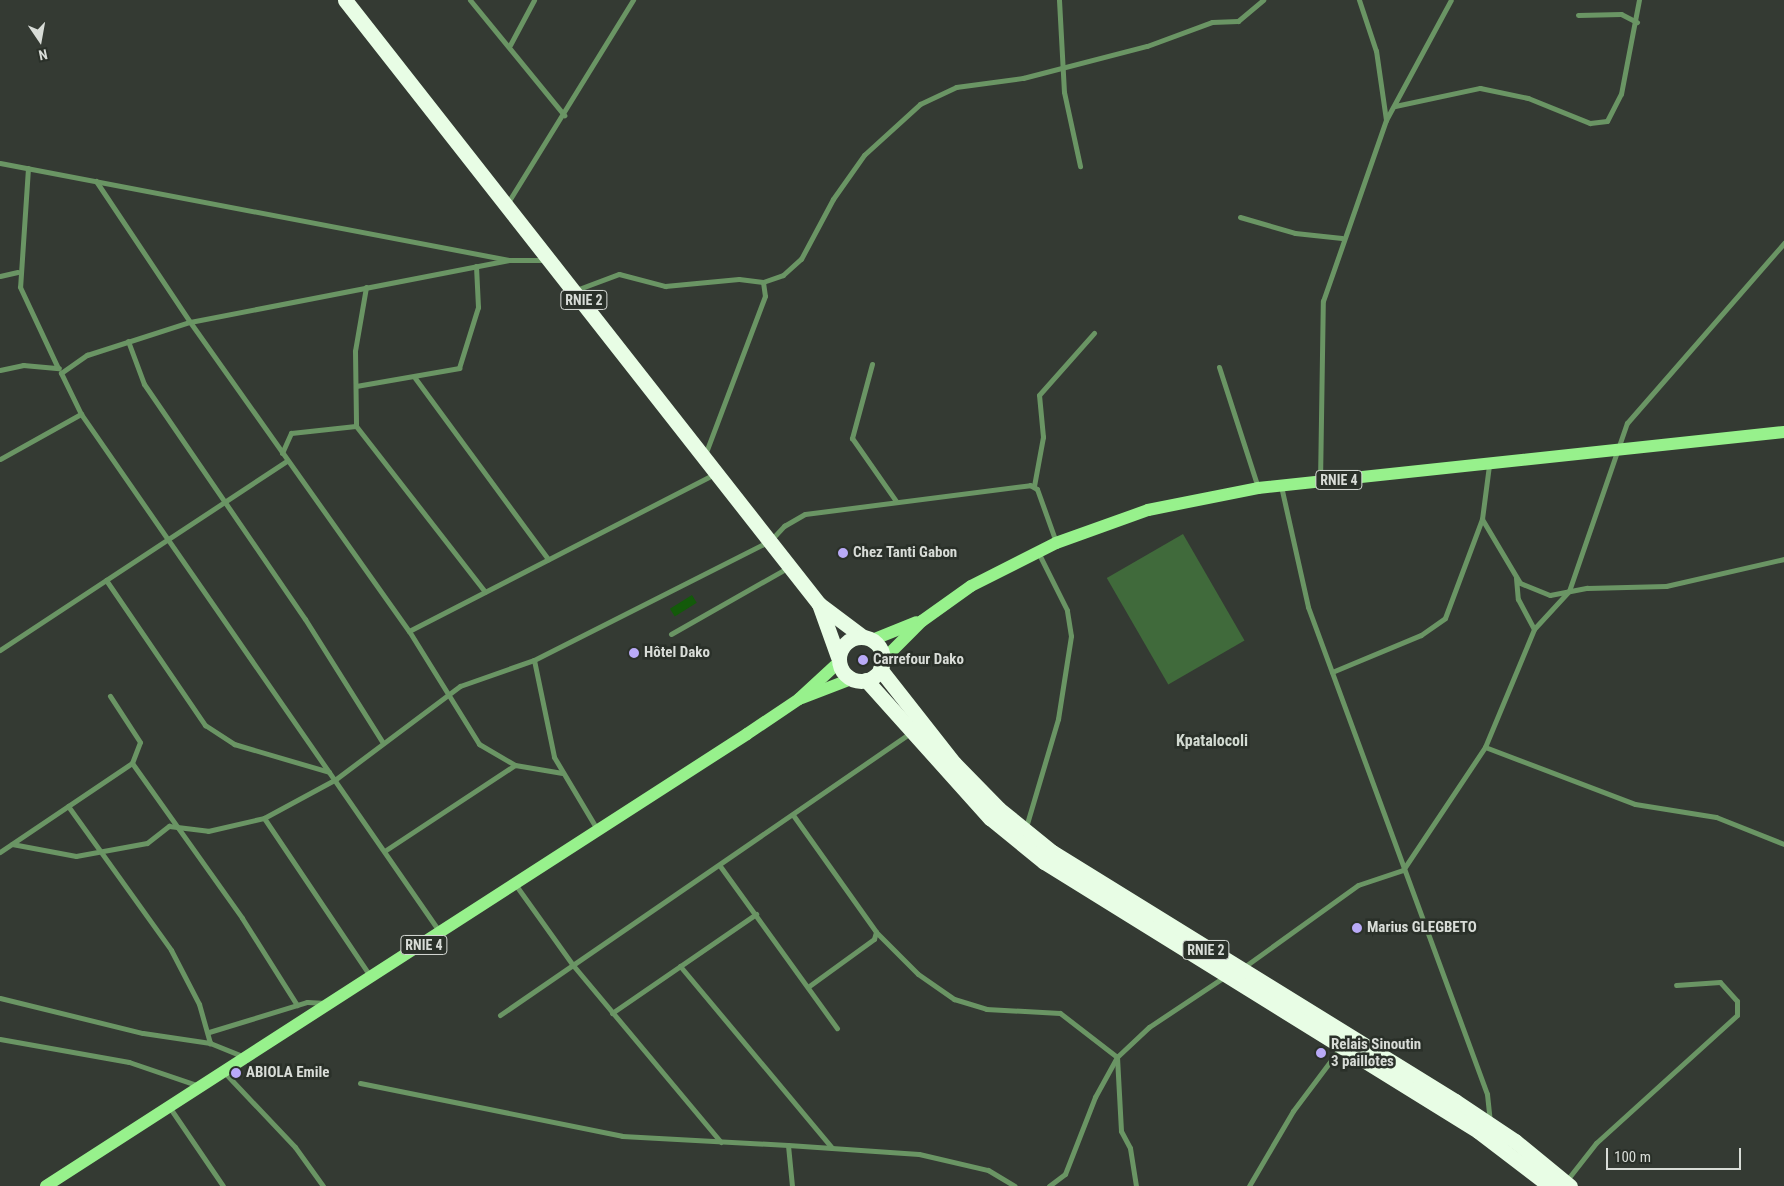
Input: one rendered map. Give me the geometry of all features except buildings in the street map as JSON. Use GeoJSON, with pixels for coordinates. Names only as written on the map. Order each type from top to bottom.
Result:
{"type":"FeatureCollection","features":[{"type":"Feature","properties":{"kind":"highway","name":"RNIE 2"},"geometry":{"type":"LineString","coordinates":[[345,0],[576,290],[819,604]]}},
{"type":"Feature","properties":{"kind":"highway"},"geometry":{"type":"LineString","coordinates":[[819,604],[868,638],[882,665],[858,680],[838,660],[819,604]]}},
{"type":"Feature","properties":{"kind":"highway"},"geometry":{"type":"LineString","coordinates":[[838,660],[846,642],[868,638]]}},
{"type":"Feature","properties":{"kind":"highway","name":"RNIE 2"},"geometry":{"type":"LineString","coordinates":[[882,665],[954,763],[1025,830],[1341,1047],[1487,1130],[1550,1186]]}},
{"type":"Feature","properties":{"kind":"highway","name":"RNIE 2"},"geometry":{"type":"LineString","coordinates":[[858,680],[990,818],[1023,846],[1487,1130],[1568,1184]]}},
{"type":"Feature","properties":{"kind":"main road","name":"RNIE 4"},"geometry":{"type":"LineString","coordinates":[[882,665],[922,621],[971,586],[1056,543],[1148,510],[1258,488],[1784,432]]}},
{"type":"Feature","properties":{"kind":"main road","name":"RNIE 4"},"geometry":{"type":"LineString","coordinates":[[868,638],[922,621]]}},
{"type":"Feature","properties":{"kind":"main road","name":"RNIE 4"},"geometry":{"type":"LineString","coordinates":[[46,1186],[247,1059],[328,1004],[441,934],[597,829],[799,699],[838,660]]}},
{"type":"Feature","properties":{"kind":"main road","name":"RNIE 4"},"geometry":{"type":"LineString","coordinates":[[799,699],[858,680]]}},
{"type":"Feature","properties":{"kind":"street"},"geometry":{"type":"LineString","coordinates":[[470,0],[510,45],[564,115]]}},
{"type":"Feature","properties":{"kind":"street"},"geometry":{"type":"LineString","coordinates":[[510,45],[534,0]]}},
{"type":"Feature","properties":{"kind":"street"},"geometry":{"type":"LineString","coordinates":[[507,205],[633,0]]}},
{"type":"Feature","properties":{"kind":"street"},"geometry":{"type":"LineString","coordinates":[[1059,0],[1061,67],[1080,166]]}},
{"type":"Feature","properties":{"kind":"street"},"geometry":{"type":"LineString","coordinates":[[576,290],[619,274],[665,286],[739,279],[763,282],[783,275],[801,259],[833,199],[864,155],[920,104],[956,87],[1023,78],[1148,46],[1212,22],[1238,21],[1263,0]]}},
{"type":"Feature","properties":{"kind":"street"},"geometry":{"type":"LineString","coordinates":[[1359,0],[1376,51],[1386,120]]}},
{"type":"Feature","properties":{"kind":"street"},"geometry":{"type":"LineString","coordinates":[[1320,482],[1323,301],[1342,238],[1386,120],[1451,0]]}},
{"type":"Feature","properties":{"kind":"street"},"geometry":{"type":"LineString","coordinates":[[1395,106],[1480,88],[1550,105],[1590,123],[1607,121],[1622,94],[1637,22],[1639,0]]}},
{"type":"Feature","properties":{"kind":"street"},"geometry":{"type":"LineString","coordinates":[[1578,15],[1612,13],[1637,22]]}},
{"type":"Feature","properties":{"kind":"street"},"geometry":{"type":"LineString","coordinates":[[0,163],[509,260]]}},
{"type":"Feature","properties":{"kind":"street"},"geometry":{"type":"LineString","coordinates":[[28,168],[18,272],[25,301],[60,368],[62,383],[81,414],[386,850],[441,934]]}},
{"type":"Feature","properties":{"kind":"street"},"geometry":{"type":"LineString","coordinates":[[96,181],[190,322],[409,631],[479,744],[515,765],[562,773]]}},
{"type":"Feature","properties":{"kind":"street"},"geometry":{"type":"LineString","coordinates":[[1240,217],[1295,233],[1342,238]]}},
{"type":"Feature","properties":{"kind":"street"},"geometry":{"type":"LineString","coordinates":[[1049,1186],[1066,1174],[1091,1106],[1117,1057],[1149,1027],[1233,973],[1358,885],[1403,870],[1485,747],[1534,629],[1569,591],[1614,451],[1634,414],[1784,243]]}},
{"type":"Feature","properties":{"kind":"street"},"geometry":{"type":"LineString","coordinates":[[0,370],[22,365],[60,368],[128,341],[190,322],[509,260],[551,260]]}},
{"type":"Feature","properties":{"kind":"street"},"geometry":{"type":"LineString","coordinates":[[356,386],[415,378],[459,368],[478,307],[476,266]]}},
{"type":"Feature","properties":{"kind":"street"},"geometry":{"type":"LineString","coordinates":[[0,276],[18,272]]}},
{"type":"Feature","properties":{"kind":"street"},"geometry":{"type":"LineString","coordinates":[[705,458],[765,296],[763,282]]}},
{"type":"Feature","properties":{"kind":"street"},"geometry":{"type":"LineString","coordinates":[[366,287],[358,319],[356,426],[485,592]]}},
{"type":"Feature","properties":{"kind":"street"},"geometry":{"type":"LineString","coordinates":[[1056,543],[1034,486],[1043,437],[1039,395],[1094,333]]}},
{"type":"Feature","properties":{"kind":"street"},"geometry":{"type":"LineString","coordinates":[[128,341],[144,384],[227,503],[383,743]]}},
{"type":"Feature","properties":{"kind":"street"},"geometry":{"type":"LineString","coordinates":[[872,364],[852,438],[896,501]]}},
{"type":"Feature","properties":{"kind":"street"},"geometry":{"type":"LineString","coordinates":[[1219,367],[1258,488]]}},
{"type":"Feature","properties":{"kind":"street"},"geometry":{"type":"LineString","coordinates":[[415,378],[548,559]]}},
{"type":"Feature","properties":{"kind":"street"},"geometry":{"type":"LineString","coordinates":[[0,460],[81,414]]}},
{"type":"Feature","properties":{"kind":"street"},"geometry":{"type":"LineString","coordinates":[[282,453],[291,432],[356,426]]}},
{"type":"Feature","properties":{"kind":"street"},"geometry":{"type":"LineString","coordinates":[[0,650],[106,580],[170,541],[287,461]]}},
{"type":"Feature","properties":{"kind":"street"},"geometry":{"type":"LineString","coordinates":[[1332,672],[1421,635],[1445,618],[1482,519],[1488,465]]}},
{"type":"Feature","properties":{"kind":"street"},"geometry":{"type":"LineString","coordinates":[[409,631],[717,472]]}},
{"type":"Feature","properties":{"kind":"street"},"geometry":{"type":"LineString","coordinates":[[12,844],[66,856],[103,852],[147,843],[169,826],[208,831],[264,818],[336,779],[383,743],[475,679],[534,660],[770,541],[784,526],[806,514],[896,501],[1034,486]]}},
{"type":"Feature","properties":{"kind":"street"},"geometry":{"type":"LineString","coordinates":[[1281,486],[1308,607],[1403,870],[1487,1094],[1487,1130]]}},
{"type":"Feature","properties":{"kind":"street"},"geometry":{"type":"LineString","coordinates":[[1482,519],[1516,577],[1540,594],[1666,586],[1784,559]]}},
{"type":"Feature","properties":{"kind":"street"},"geometry":{"type":"LineString","coordinates":[[1025,830],[1058,718],[1071,636],[1067,610],[1038,552]]}},
{"type":"Feature","properties":{"kind":"street"},"geometry":{"type":"LineString","coordinates":[[671,634],[790,566]]}},
{"type":"Feature","properties":{"kind":"street"},"geometry":{"type":"LineString","coordinates":[[1516,577],[1518,599],[1534,629]]}},
{"type":"Feature","properties":{"kind":"street"},"geometry":{"type":"LineString","coordinates":[[106,580],[205,725],[234,744],[330,772]]}},
{"type":"Feature","properties":{"kind":"street"},"geometry":{"type":"LineString","coordinates":[[534,660],[550,745],[562,773],[597,829]]}},
{"type":"Feature","properties":{"kind":"street"},"geometry":{"type":"LineString","coordinates":[[0,852],[132,763],[140,742],[110,696]]}},
{"type":"Feature","properties":{"kind":"street"},"geometry":{"type":"LineString","coordinates":[[500,1015],[572,964],[720,866],[910,733]]}},
{"type":"Feature","properties":{"kind":"street"},"geometry":{"type":"LineString","coordinates":[[1485,747],[1635,804],[1716,817],[1784,844]]}},
{"type":"Feature","properties":{"kind":"street"},"geometry":{"type":"LineString","coordinates":[[132,763],[180,827],[297,1005]]}},
{"type":"Feature","properties":{"kind":"street"},"geometry":{"type":"LineString","coordinates":[[386,850],[515,765]]}},
{"type":"Feature","properties":{"kind":"street"},"geometry":{"type":"LineString","coordinates":[[68,806],[103,852],[171,950],[209,1032],[210,1044]]}},
{"type":"Feature","properties":{"kind":"street"},"geometry":{"type":"LineString","coordinates":[[794,815],[876,932],[918,974],[954,999],[986,1009],[1060,1013],[1117,1057]]}},
{"type":"Feature","properties":{"kind":"street"},"geometry":{"type":"LineString","coordinates":[[264,818],[372,978]]}},
{"type":"Feature","properties":{"kind":"street"},"geometry":{"type":"LineString","coordinates":[[720,866],[809,986],[837,1028]]}},
{"type":"Feature","properties":{"kind":"street"},"geometry":{"type":"LineString","coordinates":[[514,884],[572,964],[721,1142]]}},
{"type":"Feature","properties":{"kind":"street"},"geometry":{"type":"LineString","coordinates":[[612,1013],[756,914]]}},
{"type":"Feature","properties":{"kind":"street"},"geometry":{"type":"LineString","coordinates":[[809,986],[874,939],[876,932]]}},
{"type":"Feature","properties":{"kind":"street"},"geometry":{"type":"LineString","coordinates":[[680,966],[832,1148]]}},
{"type":"Feature","properties":{"kind":"street"},"geometry":{"type":"LineString","coordinates":[[1568,1184],[1596,1143],[1737,1015],[1737,1001],[1720,982],[1676,985]]}},
{"type":"Feature","properties":{"kind":"street"},"geometry":{"type":"LineString","coordinates":[[0,998],[143,1033],[210,1044],[247,1059]]}},
{"type":"Feature","properties":{"kind":"street"},"geometry":{"type":"LineString","coordinates":[[209,1032],[297,1005],[328,1004]]}},
{"type":"Feature","properties":{"kind":"street"},"geometry":{"type":"LineString","coordinates":[[0,1039],[129,1062],[202,1087]]}},
{"type":"Feature","properties":{"kind":"street"},"geometry":{"type":"LineString","coordinates":[[1249,1186],[1293,1111],[1341,1047]]}},
{"type":"Feature","properties":{"kind":"street"},"geometry":{"type":"LineString","coordinates":[[1117,1057],[1120,1131],[1130,1148],[1136,1186]]}},
{"type":"Feature","properties":{"kind":"street"},"geometry":{"type":"LineString","coordinates":[[224,1072],[295,1147],[323,1186]]}},
{"type":"Feature","properties":{"kind":"street"},"geometry":{"type":"LineString","coordinates":[[360,1083],[622,1136],[919,1154],[988,1170],[1015,1186]]}},
{"type":"Feature","properties":{"kind":"street"},"geometry":{"type":"LineString","coordinates":[[170,1108],[223,1186]]}},
{"type":"Feature","properties":{"kind":"street"},"geometry":{"type":"LineString","coordinates":[[788,1145],[792,1186]]}},
{"type":"Feature","properties":{"kind":"shaded area"},"geometry":{"type":"Polygon","coordinates":[[[1183,534],[1244,641],[1168,685],[1107,578],[1183,534]]]}},
{"type":"Feature","properties":{"kind":"shaded area"},"geometry":{"type":"Polygon","coordinates":[[[692,595],[697,603],[675,616],[670,609],[692,595]]]}},
{"type":"Feature","properties":{"kind":"place","name":"Chez Tanti Gabon"},"geometry":{"type":"Point","coordinates":[843,553]}},
{"type":"Feature","properties":{"kind":"place","name":"Hôtel Dako"},"geometry":{"type":"Point","coordinates":[634,653]}},
{"type":"Feature","properties":{"kind":"place","name":"Carrefour Dako"},"geometry":{"type":"Point","coordinates":[863,660]}},
{"type":"Feature","properties":{"kind":"place","name":"Marius GLEGBETO"},"geometry":{"type":"Point","coordinates":[1357,928]}},
{"type":"Feature","properties":{"kind":"place","name":"Relais Sinoutin 3 paillotes"},"geometry":{"type":"Point","coordinates":[1321,1053]}},
{"type":"Feature","properties":{"kind":"place","name":"ABIOLA Emile"},"geometry":{"type":"Point","coordinates":[236,1073]}},
{"type":"Feature","properties":{"kind":"district","name":"Kpatalocoli"},"geometry":{"type":"Point","coordinates":[1212,741]}}]}
